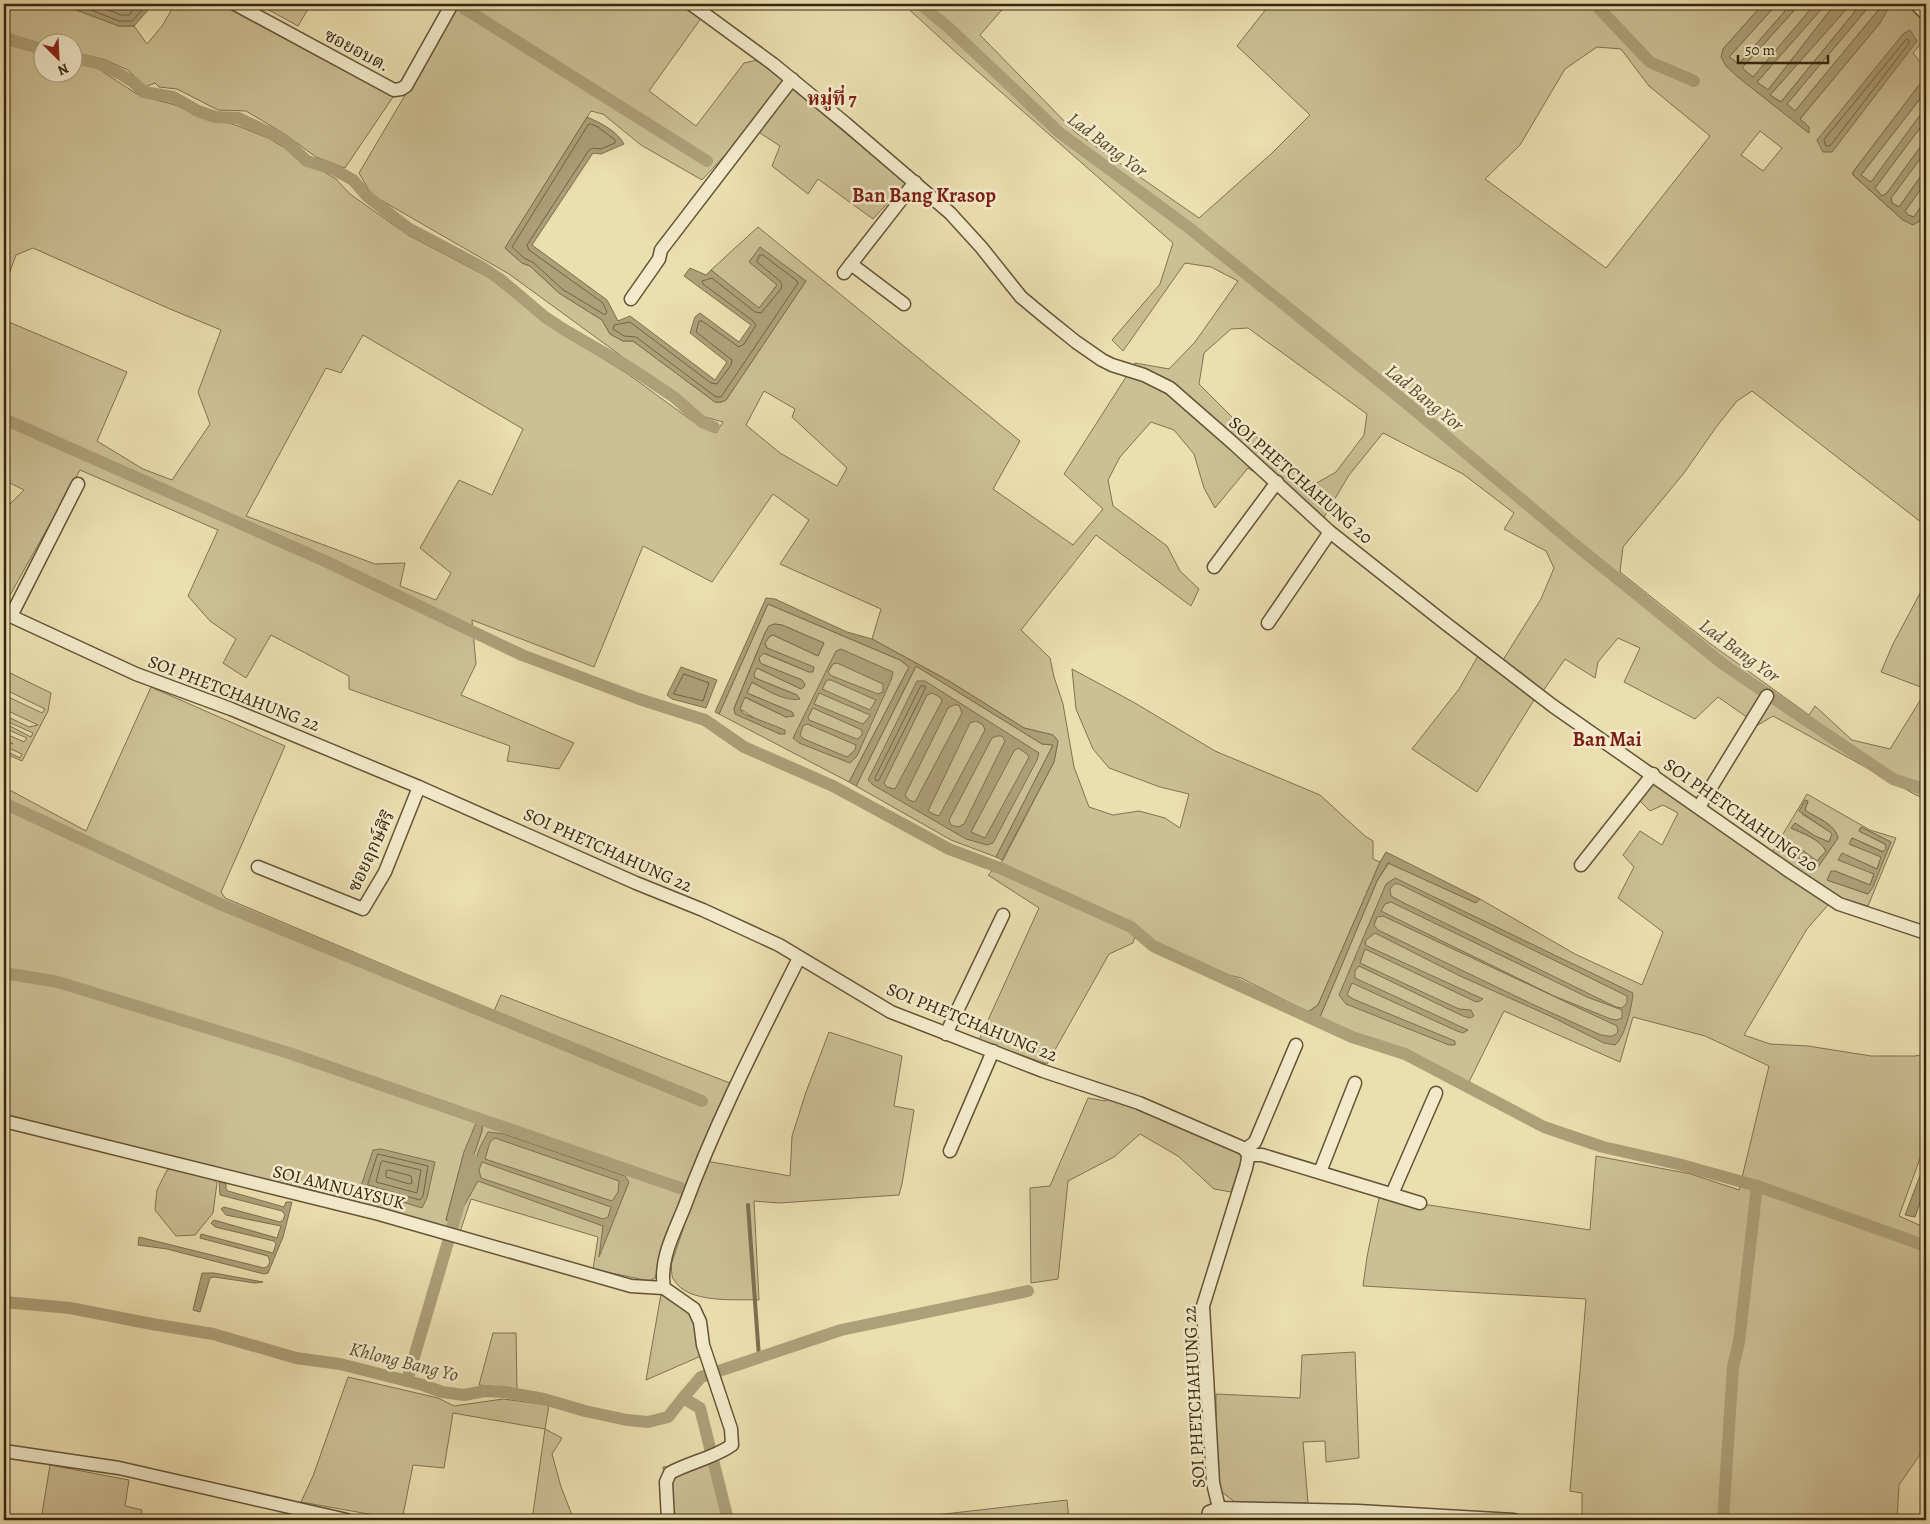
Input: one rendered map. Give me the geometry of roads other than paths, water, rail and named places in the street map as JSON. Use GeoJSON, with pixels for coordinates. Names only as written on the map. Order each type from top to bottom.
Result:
{"type":"FeatureCollection","features":[{"type":"Feature","properties":{"kind":"street","name":"ซอยอบต."},"geometry":{"type":"LineString","coordinates":[[236,4],[394,90],[406,86],[452,4]]}},
{"type":"Feature","properties":{"kind":"street","name":"SOI PHETCHAHUNG 20"},"geometry":{"type":"LineString","coordinates":[[691,4],[792,79],[915,182],[950,213],[981,247],[1021,297],[1045,317],[1102,360],[1170,388],[1277,482],[1330,532],[1553,706],[1839,904],[1926,933]]}},
{"type":"Feature","properties":{"kind":"street"},"geometry":{"type":"LineString","coordinates":[[1916,4],[1926,14]]}},
{"type":"Feature","properties":{"kind":"street"},"geometry":{"type":"LineString","coordinates":[[631,299],[659,259],[661,250],[677,228],[792,79]]}},
{"type":"Feature","properties":{"kind":"street"},"geometry":{"type":"LineString","coordinates":[[904,304],[848,269],[915,182]]}},
{"type":"Feature","properties":{"kind":"street"},"geometry":{"type":"LineString","coordinates":[[1214,567],[1277,482]]}},
{"type":"Feature","properties":{"kind":"street"},"geometry":{"type":"LineString","coordinates":[[8,614],[78,484]]}},
{"type":"Feature","properties":{"kind":"street"},"geometry":{"type":"LineString","coordinates":[[1268,623],[1330,532]]}},
{"type":"Feature","properties":{"kind":"street","name":"SOI PHETCHAHUNG 22"},"geometry":{"type":"LineString","coordinates":[[8,614],[136,674],[231,709],[419,787],[636,883],[703,910],[779,945],[891,1012],[1043,1071],[1139,1103],[1206,1130],[1247,1153],[1246,1168],[1203,1306],[1213,1483],[1219,1508],[1358,1511],[1514,1520]]}},
{"type":"Feature","properties":{"kind":"street"},"geometry":{"type":"LineString","coordinates":[[1700,807],[1767,696]]}},
{"type":"Feature","properties":{"kind":"street"},"geometry":{"type":"LineString","coordinates":[[1580,865],[1653,774]]}},
{"type":"Feature","properties":{"kind":"street","name":"ซอยฤกษ์ศิริ"},"geometry":{"type":"LineString","coordinates":[[258,867],[363,909],[384,872],[419,787]]}},
{"type":"Feature","properties":{"kind":"street"},"geometry":{"type":"LineString","coordinates":[[946,1034],[1003,916]]}},
{"type":"Feature","properties":{"kind":"street"},"geometry":{"type":"LineString","coordinates":[[668,1520],[666,1482],[670,1473],[703,1458],[720,1453],[732,1445],[731,1429],[702,1345],[700,1322],[694,1309],[664,1288],[662,1277],[666,1254],[726,1104],[799,958]]}},
{"type":"Feature","properties":{"kind":"street"},"geometry":{"type":"LineString","coordinates":[[1247,1153],[1255,1142],[1296,1044]]}},
{"type":"Feature","properties":{"kind":"street"},"geometry":{"type":"LineString","coordinates":[[950,1151],[993,1051]]}},
{"type":"Feature","properties":{"kind":"street"},"geometry":{"type":"LineString","coordinates":[[1320,1172],[1355,1083]]}},
{"type":"Feature","properties":{"kind":"street"},"geometry":{"type":"LineString","coordinates":[[1392,1194],[1436,1093]]}},
{"type":"Feature","properties":{"kind":"street","name":"SOI AMNUAYSUK"},"geometry":{"type":"LineString","coordinates":[[4,1121],[379,1214],[631,1286],[664,1288]]}},
{"type":"Feature","properties":{"kind":"street"},"geometry":{"type":"LineString","coordinates":[[1247,1153],[1262,1154],[1420,1203]]}},
{"type":"Feature","properties":{"kind":"street"},"geometry":{"type":"LineString","coordinates":[[4,1451],[119,1468],[347,1520]]}},
{"type":"Feature","properties":{"kind":"street"},"geometry":{"type":"LineString","coordinates":[[1207,1520],[1209,1512],[1219,1508]]}},
{"type":"Feature","properties":{"kind":"water"},"geometry":{"type":"Polygon","coordinates":[[[60,4],[148,4],[148,10],[134,26],[119,26],[60,4]]]}},
{"type":"Feature","properties":{"kind":"water"},"geometry":{"type":"Polygon","coordinates":[[[1763,4],[1777,4],[1729,57],[1739,64],[1791,4],[1800,4],[1742,68],[1753,77],[1815,4],[1826,4],[1757,82],[1768,90],[1835,4],[1851,4],[1770,95],[1781,102],[1861,4],[1871,4],[1787,104],[1795,111],[1880,8],[1884,6],[1887,11],[1880,23],[1800,119],[1809,127],[1809,133],[1739,78],[1726,66],[1721,57],[1723,49],[1763,4]]]}},
{"type":"Feature","properties":{"kind":"water"},"geometry":{"type":"Polygon","coordinates":[[[1910,30],[1917,41],[1832,152],[1823,152],[1817,140],[1903,34],[1910,30]]]}},
{"type":"Feature","properties":{"kind":"water"},"geometry":{"type":"Polygon","coordinates":[[[1926,76],[1926,91],[1861,175],[1871,182],[1926,107],[1926,120],[1875,188],[1882,196],[1887,193],[1926,139],[1926,151],[1891,198],[1892,203],[1899,207],[1926,169],[1926,182],[1905,211],[1908,215],[1914,217],[1926,199],[1924,214],[1913,225],[1903,220],[1853,175],[1853,172],[1926,76]]]}},
{"type":"Feature","properties":{"kind":"water"},"geometry":{"type":"Polygon","coordinates":[[[587,117],[613,131],[624,144],[601,154],[593,153],[532,245],[607,300],[618,321],[630,316],[715,380],[727,362],[690,333],[695,317],[700,313],[739,342],[751,325],[684,276],[690,268],[706,275],[711,270],[759,308],[777,285],[749,262],[760,247],[806,281],[726,400],[715,402],[633,341],[623,341],[610,334],[602,320],[559,293],[530,266],[522,263],[505,248],[587,117]]]}},
{"type":"Feature","properties":{"kind":"water"},"geometry":{"type":"Polygon","coordinates":[[[766,598],[775,599],[847,632],[872,639],[949,681],[1024,728],[1053,735],[1058,741],[1054,762],[1002,860],[996,857],[1053,745],[1042,744],[916,666],[856,786],[849,782],[909,667],[900,660],[768,604],[719,714],[715,712],[766,598]]]}},
{"type":"Feature","properties":{"kind":"water"},"geometry":{"type":"Polygon","coordinates":[[[774,624],[782,625],[824,643],[818,656],[773,635],[765,643],[767,648],[814,667],[813,672],[809,672],[764,653],[759,658],[762,664],[802,680],[805,684],[801,689],[757,668],[754,674],[755,678],[797,695],[800,699],[781,697],[752,682],[747,693],[792,712],[794,716],[786,717],[745,697],[740,709],[744,714],[785,730],[785,734],[780,734],[735,714],[734,709],[765,633],[769,626],[774,624]]]}},
{"type":"Feature","properties":{"kind":"water"},"geometry":{"type":"Polygon","coordinates":[[[841,649],[893,672],[857,756],[850,763],[799,743],[793,738],[836,651],[841,649]],[[837,663],[833,664],[828,672],[832,676],[878,694],[883,692],[883,684],[837,663]],[[827,680],[822,689],[870,710],[876,700],[831,680],[827,680]],[[819,693],[814,704],[863,724],[870,716],[819,693]],[[813,708],[808,717],[809,720],[857,739],[862,735],[862,730],[813,708]],[[807,724],[803,726],[800,735],[804,739],[847,757],[855,750],[856,745],[807,724]]]}},
{"type":"Feature","properties":{"kind":"water"},"geometry":{"type":"Polygon","coordinates":[[[681,667],[717,680],[706,708],[672,699],[667,695],[681,667]]]}},
{"type":"Feature","properties":{"kind":"water"},"geometry":{"type":"Polygon","coordinates":[[[917,681],[925,681],[1039,753],[993,843],[987,845],[966,839],[873,785],[868,780],[917,681]],[[932,693],[927,695],[884,783],[887,787],[895,789],[942,701],[940,697],[932,693]],[[959,705],[948,708],[905,795],[909,800],[915,802],[962,713],[959,705]],[[976,721],[970,723],[928,811],[933,814],[939,816],[985,730],[983,725],[976,721]],[[1002,736],[992,738],[949,820],[951,825],[958,827],[964,824],[1005,741],[1002,736]],[[1018,748],[1014,751],[971,832],[985,838],[1029,757],[1018,748]]]}},
{"type":"Feature","properties":{"kind":"water"},"geometry":{"type":"Polygon","coordinates":[[[1805,800],[1808,801],[1805,810],[1829,825],[1838,838],[1818,867],[1814,867],[1779,846],[1782,841],[1787,839],[1817,861],[1826,851],[1820,843],[1806,834],[1791,828],[1795,823],[1815,836],[1829,842],[1832,834],[1799,811],[1805,800]]]}},
{"type":"Feature","properties":{"kind":"water"},"geometry":{"type":"Polygon","coordinates":[[[1861,827],[1891,842],[1873,887],[1868,894],[1827,880],[1831,871],[1835,871],[1870,885],[1874,874],[1838,860],[1842,853],[1877,869],[1881,857],[1849,844],[1852,838],[1883,852],[1886,848],[1885,844],[1859,831],[1861,827]]]}},
{"type":"Feature","properties":{"kind":"water"},"geometry":{"type":"Polygon","coordinates":[[[1386,852],[1480,899],[1476,903],[1388,863],[1377,881],[1320,1017],[1308,1012],[1318,1005],[1386,852]]]}},
{"type":"Feature","properties":{"kind":"water"},"geometry":{"type":"Polygon","coordinates":[[[1395,878],[1633,993],[1627,1021],[1619,1041],[1615,1045],[1604,1043],[1550,1016],[1460,976],[1375,933],[1366,940],[1365,945],[1483,999],[1478,1002],[1474,1001],[1365,949],[1360,963],[1459,1009],[1471,1010],[1474,1016],[1470,1018],[1463,1016],[1359,966],[1355,971],[1355,978],[1468,1030],[1463,1033],[1457,1031],[1352,983],[1347,995],[1353,999],[1455,1041],[1455,1045],[1449,1045],[1346,1004],[1339,995],[1386,884],[1395,878]],[[1394,884],[1390,889],[1391,896],[1406,904],[1616,1007],[1622,1008],[1627,1003],[1627,996],[1399,884],[1394,884]],[[1391,902],[1385,904],[1381,911],[1554,996],[1611,1019],[1617,1020],[1622,1018],[1622,1010],[1587,997],[1391,902]],[[1383,916],[1377,917],[1374,925],[1378,930],[1534,1005],[1601,1035],[1612,1036],[1618,1032],[1617,1026],[1383,916]]]}},
{"type":"Feature","properties":{"kind":"water"},"geometry":{"type":"Polygon","coordinates":[[[476,1123],[482,1123],[482,1131],[451,1220],[446,1220],[464,1152],[476,1123]]]}},
{"type":"Feature","properties":{"kind":"water"},"geometry":{"type":"Polygon","coordinates":[[[488,1132],[504,1134],[625,1176],[629,1182],[599,1257],[603,1226],[478,1181],[464,1206],[479,1149],[488,1132]],[[495,1138],[490,1142],[485,1159],[612,1201],[618,1192],[619,1181],[495,1138]],[[482,1162],[479,1170],[481,1178],[603,1219],[608,1217],[611,1207],[482,1162]]]}},
{"type":"Feature","properties":{"kind":"water"},"geometry":{"type":"Polygon","coordinates":[[[381,1149],[435,1162],[427,1198],[422,1208],[367,1191],[361,1186],[373,1150],[381,1149]]]}},
{"type":"Feature","properties":{"kind":"water"},"geometry":{"type":"Polygon","coordinates":[[[1926,1160],[1926,1186],[1915,1217],[1905,1215],[1926,1160]]]}},
{"type":"Feature","properties":{"kind":"water"},"geometry":{"type":"Polygon","coordinates":[[[219,1181],[226,1184],[228,1191],[284,1207],[286,1202],[292,1202],[283,1237],[268,1273],[264,1274],[167,1249],[138,1245],[139,1237],[264,1268],[268,1266],[270,1262],[268,1256],[200,1238],[201,1234],[273,1253],[276,1244],[274,1241],[215,1227],[211,1223],[214,1220],[277,1238],[281,1226],[226,1215],[221,1209],[224,1207],[280,1222],[285,1215],[282,1211],[220,1195],[219,1181]]]}},
{"type":"Feature","properties":{"kind":"water"},"geometry":{"type":"Polygon","coordinates":[[[202,1273],[214,1273],[263,1282],[255,1283],[210,1278],[200,1312],[193,1310],[202,1273]]]}},
{"type":"Feature","properties":{"kind":"waterway","name":"Lad Bang Yor"},"geometry":{"type":"LineString","coordinates":[[920,4],[949,28],[1060,133],[1188,227],[1410,406],[1578,547],[1723,664],[1893,779],[1926,790]]}},
{"type":"Feature","properties":{"kind":"waterway"},"geometry":{"type":"LineString","coordinates":[[1595,4],[1650,62],[1694,81]]}},
{"type":"Feature","properties":{"kind":"waterway"},"geometry":{"type":"LineString","coordinates":[[462,7],[707,161]]}},
{"type":"Feature","properties":{"kind":"waterway"},"geometry":{"type":"LineString","coordinates":[[4,38],[32,46]]}},
{"type":"Feature","properties":{"kind":"waterway"},"geometry":{"type":"LineString","coordinates":[[82,60],[100,64],[120,74],[144,92],[173,97],[198,111],[215,117],[238,118],[283,139],[307,161],[333,169],[353,180],[368,197],[408,228],[480,266],[500,279],[545,317],[632,369],[674,397],[702,422],[714,427]]}},
{"type":"Feature","properties":{"kind":"waterway"},"geometry":{"type":"LineString","coordinates":[[4,419],[325,561],[522,655],[639,699],[705,720],[744,747],[833,786],[949,849],[1000,868],[1131,927],[1153,946],[1352,1037],[1405,1054],[1544,1127],[1603,1147],[1678,1164],[1757,1186],[1926,1246]]}},
{"type":"Feature","properties":{"kind":"waterway"},"geometry":{"type":"LineString","coordinates":[[4,803],[220,904],[702,1101]]}},
{"type":"Feature","properties":{"kind":"waterway"},"geometry":{"type":"LineString","coordinates":[[4,973],[58,982],[289,1053],[680,1188]]}},
{"type":"Feature","properties":{"kind":"waterway"},"geometry":{"type":"LineString","coordinates":[[452,1228],[472,1159]]}},
{"type":"Feature","properties":{"kind":"waterway"},"geometry":{"type":"LineString","coordinates":[[1723,1520],[1733,1367],[1739,1342],[1757,1186]]}},
{"type":"Feature","properties":{"kind":"waterway"},"geometry":{"type":"LineString","coordinates":[[748,1205],[759,1357]]}},
{"type":"Feature","properties":{"kind":"waterway"},"geometry":{"type":"LineString","coordinates":[[407,1381],[448,1242]]}},
{"type":"Feature","properties":{"kind":"waterway"},"geometry":{"type":"LineString","coordinates":[[683,1398],[701,1377],[841,1330],[1028,1291]]}},
{"type":"Feature","properties":{"kind":"waterway","name":"Khlong Bang Yo"},"geometry":{"type":"LineString","coordinates":[[4,1302],[70,1308],[213,1334],[296,1358],[340,1364],[423,1385],[442,1392],[464,1395],[484,1391],[505,1392],[544,1399],[585,1411],[627,1420],[648,1422],[668,1417],[683,1398],[700,1408],[728,1520]]}},
{"type":"Feature","properties":{"kind":"district","name":"หมู่ที่ 7"},"geometry":{"type":"Point","coordinates":[832,98]}},
{"type":"Feature","properties":{"kind":"district","name":"Ban Bang Krasop"},"geometry":{"type":"Point","coordinates":[924,195]}},
{"type":"Feature","properties":{"kind":"district","name":"Ban Mai"},"geometry":{"type":"Point","coordinates":[1607,739]}}]}
